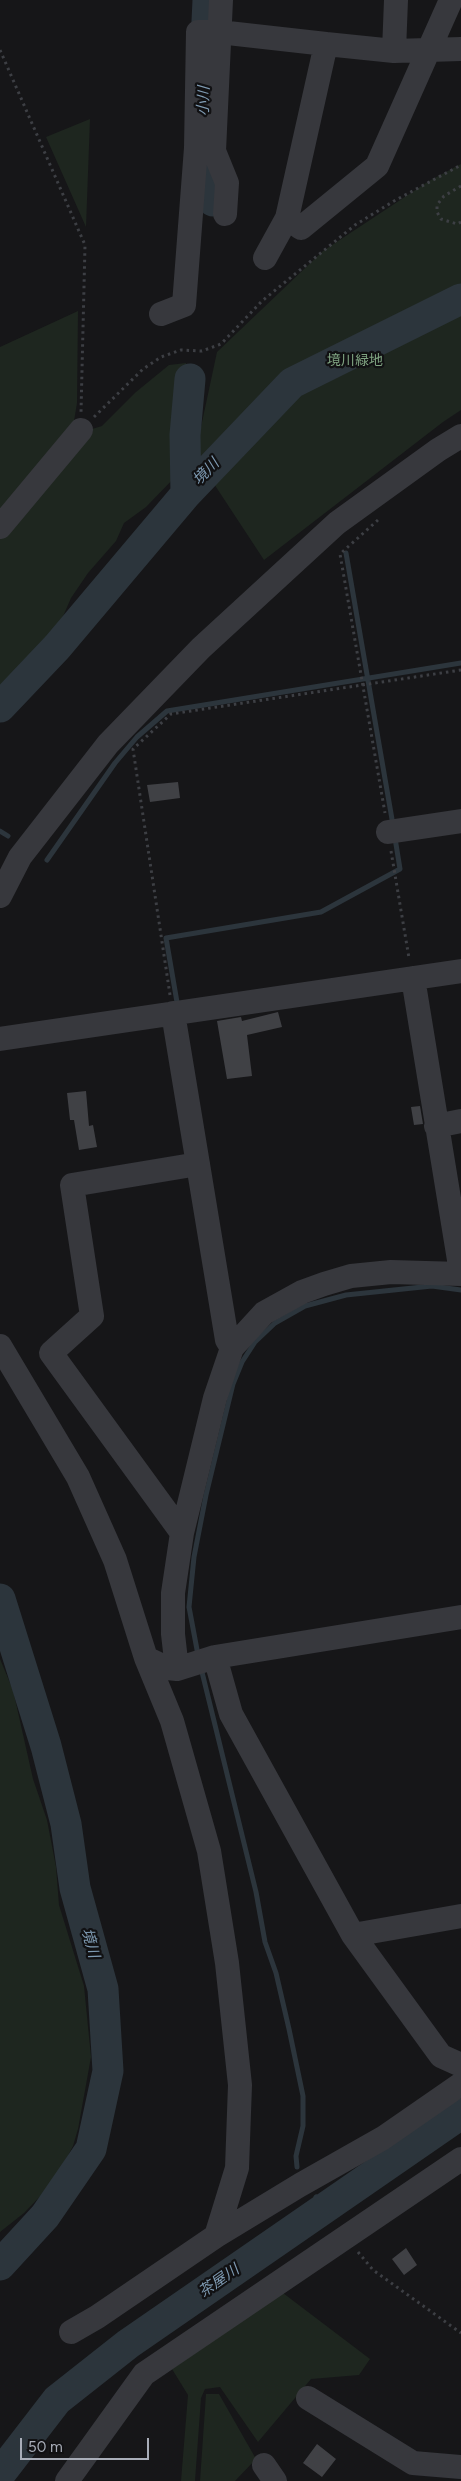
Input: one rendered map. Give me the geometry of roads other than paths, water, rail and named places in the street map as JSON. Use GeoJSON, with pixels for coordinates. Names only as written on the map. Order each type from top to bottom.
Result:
{"type":"FeatureCollection","features":[{"type":"Feature","properties":{"kind":"street"},"geometry":{"type":"LineString","coordinates":[[221,0],[214,152],[227,183],[225,214]]}},
{"type":"Feature","properties":{"kind":"street"},"geometry":{"type":"LineString","coordinates":[[394,51],[396,0]]}},
{"type":"Feature","properties":{"kind":"street"},"geometry":{"type":"LineString","coordinates":[[287,218],[302,228],[377,166],[451,0]]}},
{"type":"Feature","properties":{"kind":"street"},"geometry":{"type":"LineString","coordinates":[[161,314],[184,305],[196,148],[198,32],[219,32],[394,51],[461,48]]}},
{"type":"Feature","properties":{"kind":"street"},"geometry":{"type":"LineString","coordinates":[[265,258],[287,218],[326,44]]}},
{"type":"Feature","properties":{"kind":"street"},"geometry":{"type":"LineString","coordinates":[[0,527],[81,430]]}},
{"type":"Feature","properties":{"kind":"street"},"geometry":{"type":"LineString","coordinates":[[0,896],[20,857],[108,744],[201,648],[337,523],[438,450],[461,436]]}},
{"type":"Feature","properties":{"kind":"street"},"geometry":{"type":"LineString","coordinates":[[388,832],[461,820]]}},
{"type":"Feature","properties":{"kind":"street"},"geometry":{"type":"LineString","coordinates":[[0,1039],[461,971]]}},
{"type":"Feature","properties":{"kind":"street"},"geometry":{"type":"LineString","coordinates":[[176,1669],[173,1634],[173,1593],[182,1533],[215,1398],[232,1348],[244,1332],[264,1313],[302,1292],[324,1284],[351,1276],[391,1272],[461,1273],[413,978]]}},
{"type":"Feature","properties":{"kind":"street"},"geometry":{"type":"LineString","coordinates":[[173,1013],[227,1340],[232,1348]]}},
{"type":"Feature","properties":{"kind":"street"},"geometry":{"type":"LineString","coordinates":[[436,1126],[461,1122]]}},
{"type":"Feature","properties":{"kind":"street"},"geometry":{"type":"LineString","coordinates":[[182,1533],[51,1353],[92,1316],[72,1185],[198,1164]]}},
{"type":"Feature","properties":{"kind":"street"},"geometry":{"type":"LineString","coordinates":[[0,1346],[78,1477],[115,1560],[146,1658],[172,1721],[209,1851],[227,1963],[240,2085],[237,2168],[216,2236]]}},
{"type":"Feature","properties":{"kind":"street"},"geometry":{"type":"LineString","coordinates":[[146,1658],[167,1668],[176,1669],[215,1658],[461,1617]]}},
{"type":"Feature","properties":{"kind":"street"},"geometry":{"type":"LineString","coordinates":[[215,1658],[231,1714],[353,1935],[441,2056],[461,2065]]}},
{"type":"Feature","properties":{"kind":"street"},"geometry":{"type":"LineString","coordinates":[[353,1935],[461,1916]]}},
{"type":"Feature","properties":{"kind":"street"},"geometry":{"type":"LineString","coordinates":[[71,2332],[97,2317],[216,2236],[300,2184],[383,2138],[461,2084]]}},
{"type":"Feature","properties":{"kind":"street"},"geometry":{"type":"LineString","coordinates":[[67,2481],[144,2374],[461,2159]]}},
{"type":"Feature","properties":{"kind":"street"},"geometry":{"type":"LineString","coordinates":[[308,2398],[413,2463],[461,2467]]}},
{"type":"Feature","properties":{"kind":"waterway","name":"小川"},"geometry":{"type":"LineString","coordinates":[[205,64],[208,0]]}},
{"type":"Feature","properties":{"kind":"waterway","name":"小川"},"geometry":{"type":"LineString","coordinates":[[203,129],[203,145],[209,190],[213,201]]}},
{"type":"Feature","properties":{"kind":"waterway","name":"境川"},"geometry":{"type":"LineString","coordinates":[[0,707],[57,647],[186,494],[292,383],[461,299]]}},
{"type":"Feature","properties":{"kind":"waterway","name":"小川"},"geometry":{"type":"LineString","coordinates":[[186,494],[185,435],[190,379]]}},
{"type":"Feature","properties":{"kind":"waterway"},"geometry":{"type":"LineString","coordinates":[[346,553],[393,825]]}},
{"type":"Feature","properties":{"kind":"waterway"},"geometry":{"type":"LineString","coordinates":[[47,860],[115,763],[137,737],[167,711],[461,663]]}},
{"type":"Feature","properties":{"kind":"waterway"},"geometry":{"type":"LineString","coordinates":[[0,831],[8,836]]}},
{"type":"Feature","properties":{"kind":"waterway"},"geometry":{"type":"LineString","coordinates":[[178,1008],[166,938],[321,912],[400,869],[395,838]]}},
{"type":"Feature","properties":{"kind":"waterway"},"geometry":{"type":"LineString","coordinates":[[198,1655],[189,1607],[194,1557],[206,1495],[233,1384],[242,1362],[255,1342],[275,1323],[305,1306],[346,1295],[432,1286],[461,1290]]}},
{"type":"Feature","properties":{"kind":"waterway","name":"境川"},"geometry":{"type":"LineString","coordinates":[[0,1599],[46,1746],[66,1824],[75,1888],[103,1989],[108,2071],[91,2149],[45,2216],[0,2265]]}},
{"type":"Feature","properties":{"kind":"waterway"},"geometry":{"type":"LineString","coordinates":[[201,1668],[256,1892],[265,1942],[276,1973],[303,2096],[303,2126],[296,2156],[297,2167]]}},
{"type":"Feature","properties":{"kind":"waterway","name":"茶屋川"},"geometry":{"type":"LineString","coordinates":[[0,2474],[57,2400],[128,2344],[461,2114]]}},
{"type":"Feature","properties":{"kind":"waterway"},"geometry":{"type":"LineString","coordinates":[[316,2197],[324,2209]]}},
{"type":"Feature","properties":{"kind":"park label","name":"境川緑地"},"geometry":{"type":"Point","coordinates":[355,361]}}]}
